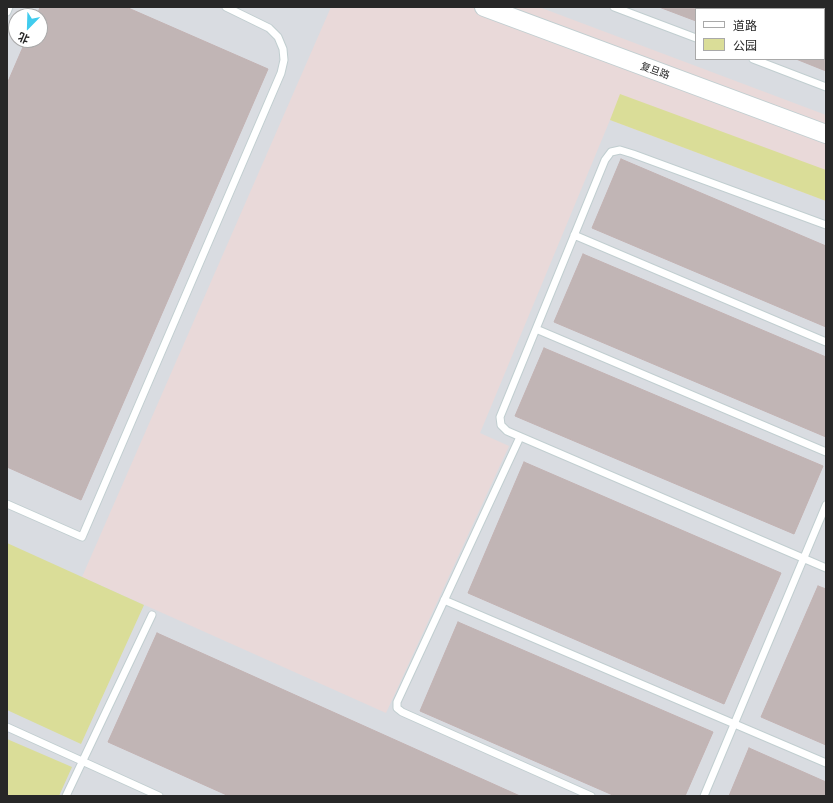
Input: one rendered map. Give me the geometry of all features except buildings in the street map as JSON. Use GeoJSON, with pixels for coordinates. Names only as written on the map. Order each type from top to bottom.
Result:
{"type":"FeatureCollection","features":[{"type":"Feature","properties":{"kind":"street","name":"复旦路"},"geometry":{"type":"LineString","coordinates":[[484,7],[509,12],[826,134]]}},
{"type":"Feature","properties":{"kind":"lane"},"geometry":{"type":"LineString","coordinates":[[7,12],[9,7]]}},
{"type":"Feature","properties":{"kind":"lane"},"geometry":{"type":"LineString","coordinates":[[7,504],[82,537],[281,73],[284,60],[283,49],[278,37],[270,28],[226,7]]}},
{"type":"Feature","properties":{"kind":"lane"},"geometry":{"type":"LineString","coordinates":[[614,7],[695,38]]}},
{"type":"Feature","properties":{"kind":"lane"},"geometry":{"type":"LineString","coordinates":[[756,60],[826,87]]}},
{"type":"Feature","properties":{"kind":"lane"},"geometry":{"type":"LineString","coordinates":[[826,225],[620,150],[611,152],[605,160],[500,417],[501,426],[507,431],[826,568]]}},
{"type":"Feature","properties":{"kind":"lane"},"geometry":{"type":"LineString","coordinates":[[574,235],[826,342]]}},
{"type":"Feature","properties":{"kind":"lane"},"geometry":{"type":"LineString","coordinates":[[536,329],[826,452]]}},
{"type":"Feature","properties":{"kind":"lane"},"geometry":{"type":"LineString","coordinates":[[520,437],[397,702],[397,708],[402,712],[590,796]]}},
{"type":"Feature","properties":{"kind":"lane"},"geometry":{"type":"LineString","coordinates":[[704,796],[826,505]]}},
{"type":"Feature","properties":{"kind":"lane"},"geometry":{"type":"LineString","coordinates":[[444,600],[826,763]]}},
{"type":"Feature","properties":{"kind":"lane"},"geometry":{"type":"LineString","coordinates":[[66,796],[152,615]]}},
{"type":"Feature","properties":{"kind":"lane"},"geometry":{"type":"LineString","coordinates":[[7,727],[159,796]]}},
{"type":"Feature","properties":{"kind":"shaded area"},"geometry":{"type":"Polygon","coordinates":[[[7,7],[331,7],[82,577],[386,713],[509,446],[480,433],[610,120],[826,201],[826,796],[7,796],[7,7]]]}},
{"type":"Feature","properties":{"kind":"shaded area"},"geometry":{"type":"Polygon","coordinates":[[[539,7],[826,7],[826,115],[539,7]]]}},
{"type":"Feature","properties":{"kind":"green space"},"geometry":{"type":"Polygon","coordinates":[[[620,94],[826,170],[826,201],[610,120],[620,94]]]}},
{"type":"Feature","properties":{"kind":"green space"},"geometry":{"type":"Polygon","coordinates":[[[7,543],[144,605],[81,744],[7,710],[7,543]]]}},
{"type":"Feature","properties":{"kind":"green space"},"geometry":{"type":"Polygon","coordinates":[[[7,739],[72,767],[59,796],[7,796],[7,739]]]}}]}
